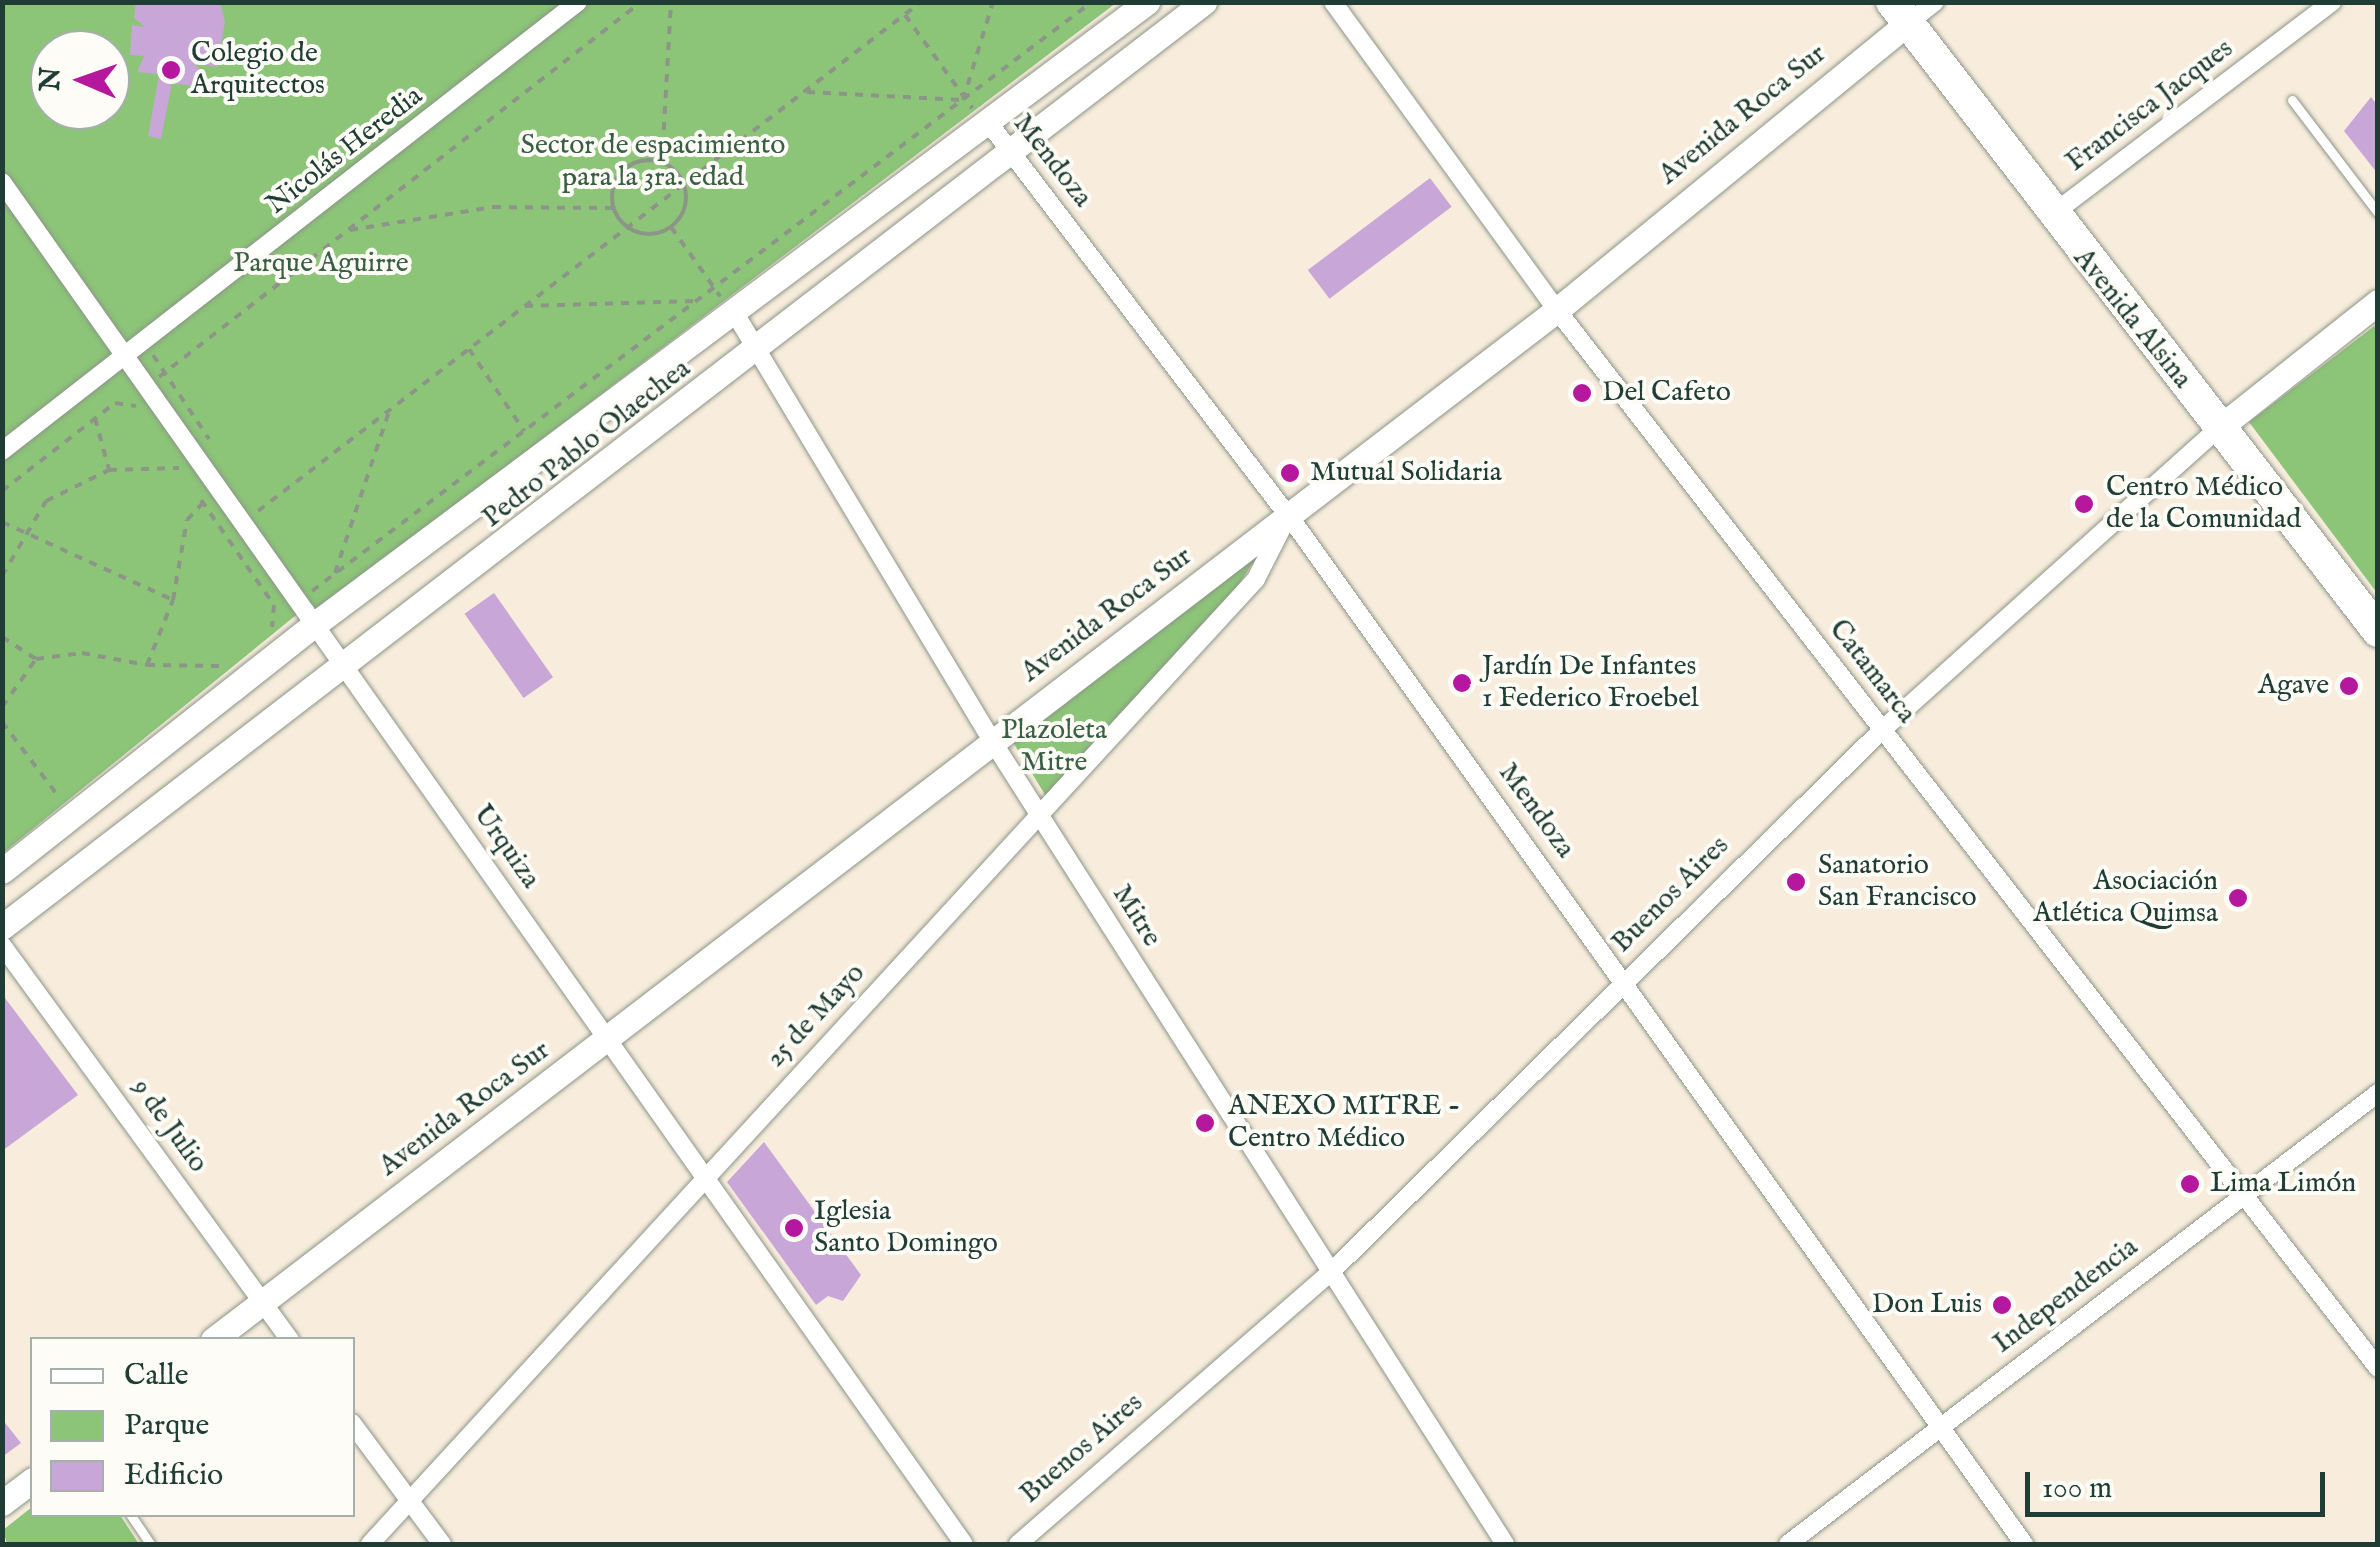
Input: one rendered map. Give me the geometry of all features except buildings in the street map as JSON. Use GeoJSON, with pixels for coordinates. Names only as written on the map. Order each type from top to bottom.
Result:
{"type":"FeatureCollection","features":[{"type":"Feature","properties":{"kind":"highway","name":"Avenida Alsina"},"geometry":{"type":"LineString","coordinates":[[1900,13],[2050,216],[2378,631]]}},
{"type":"Feature","properties":{"kind":"street","name":"Nicolás Heredia"},"geometry":{"type":"LineString","coordinates":[[2,451],[578,2]]}},
{"type":"Feature","properties":{"kind":"street","name":"Pedro Pablo Olaechea"},"geometry":{"type":"LineString","coordinates":[[2,871],[316,624],[1147,2]]}},
{"type":"Feature","properties":{"kind":"street","name":"Pedro Pablo Olaechea"},"geometry":{"type":"LineString","coordinates":[[2,928],[346,668],[1204,2]]}},
{"type":"Feature","properties":{"kind":"street","name":"Catamarca"},"geometry":{"type":"LineString","coordinates":[[1333,2],[1557,310],[2378,1368]]}},
{"type":"Feature","properties":{"kind":"street","name":"Avenida Roca Sur"},"geometry":{"type":"LineString","coordinates":[[217,1337],[992,739],[1557,310],[1900,13],[1935,2]]}},
{"type":"Feature","properties":{"kind":"street","name":"Francisca Jacques"},"geometry":{"type":"LineString","coordinates":[[2050,216],[2332,2]]}},
{"type":"Feature","properties":{"kind":"street","name":"Mendoza"},"geometry":{"type":"LineString","coordinates":[[988,122],[1288,516],[1942,1422],[2024,1544]]}},
{"type":"Feature","properties":{"kind":"street","name":"Urquiza"},"geometry":{"type":"LineString","coordinates":[[2,182],[964,1544]]}},
{"type":"Feature","properties":{"kind":"street","name":"Buenos Aires"},"geometry":{"type":"LineString","coordinates":[[1018,1544],[1330,1273],[1882,730],[2219,428],[2378,302]]}},
{"type":"Feature","properties":{"kind":"street","name":"Mitre"},"geometry":{"type":"LineString","coordinates":[[733,310],[754,353],[1041,818],[1505,1544]]}},
{"type":"Feature","properties":{"kind":"street","name":"25 de Mayo"},"geometry":{"type":"LineString","coordinates":[[370,1544],[702,1177],[1041,818],[1256,579],[1288,516]]}},
{"type":"Feature","properties":{"kind":"street","name":"9 de Julio"},"geometry":{"type":"LineString","coordinates":[[2,945],[288,1337]]}},
{"type":"Feature","properties":{"kind":"street","name":"Independencia"},"geometry":{"type":"LineString","coordinates":[[1795,1542],[1942,1422],[2378,1093]]}},
{"type":"Feature","properties":{"kind":"street"},"geometry":{"type":"LineString","coordinates":[[355,1427],[442,1544]]}},
{"type":"Feature","properties":{"kind":"street"},"geometry":{"type":"LineString","coordinates":[[2,1504],[30,1482]]}},
{"type":"Feature","properties":{"kind":"lane"},"geometry":{"type":"LineString","coordinates":[[2292,100],[2378,213]]}},
{"type":"Feature","properties":{"kind":"lane"},"geometry":{"type":"LineString","coordinates":[[132,1517],[150,1544]]}},
{"type":"Feature","properties":{"kind":"path"},"geometry":{"type":"LineString","coordinates":[[2,491],[95,418],[128,401],[641,2]]}},
{"type":"Feature","properties":{"kind":"path"},"geometry":{"type":"LineString","coordinates":[[662,162],[628,166],[614,185],[614,208],[628,228],[649,234],[671,227],[684,208],[684,184],[662,162],[670,2]]}},
{"type":"Feature","properties":{"kind":"path"},"geometry":{"type":"LineString","coordinates":[[258,512],[921,2]]}},
{"type":"Feature","properties":{"kind":"path"},"geometry":{"type":"LineString","coordinates":[[962,100],[993,2]]}},
{"type":"Feature","properties":{"kind":"path"},"geometry":{"type":"LineString","coordinates":[[264,640],[275,616],[1092,2]]}},
{"type":"Feature","properties":{"kind":"path"},"geometry":{"type":"LineString","coordinates":[[904,15],[962,100]]}},
{"type":"Feature","properties":{"kind":"path"},"geometry":{"type":"LineString","coordinates":[[804,92],[962,100]]}},
{"type":"Feature","properties":{"kind":"path"},"geometry":{"type":"LineString","coordinates":[[347,230],[493,207],[614,208]]}},
{"type":"Feature","properties":{"kind":"path"},"geometry":{"type":"LineString","coordinates":[[671,227],[733,310]]}},
{"type":"Feature","properties":{"kind":"path"},"geometry":{"type":"LineString","coordinates":[[525,306],[696,301]]}},
{"type":"Feature","properties":{"kind":"path"},"geometry":{"type":"LineString","coordinates":[[469,349],[524,431]]}},
{"type":"Feature","properties":{"kind":"path"},"geometry":{"type":"LineString","coordinates":[[128,401],[146,421]]}},
{"type":"Feature","properties":{"kind":"path"},"geometry":{"type":"LineString","coordinates":[[335,574],[390,410]]}},
{"type":"Feature","properties":{"kind":"path"},"geometry":{"type":"LineString","coordinates":[[95,418],[110,470]]}},
{"type":"Feature","properties":{"kind":"path"},"geometry":{"type":"LineString","coordinates":[[168,452],[187,480]]}},
{"type":"Feature","properties":{"kind":"path"},"geometry":{"type":"LineString","coordinates":[[2,576],[23,531],[46,502],[110,470],[180,468]]}},
{"type":"Feature","properties":{"kind":"path"},"geometry":{"type":"LineString","coordinates":[[195,491],[275,616]]}},
{"type":"Feature","properties":{"kind":"path"},"geometry":{"type":"LineString","coordinates":[[147,665],[173,600],[187,520],[203,503]]}},
{"type":"Feature","properties":{"kind":"path"},"geometry":{"type":"LineString","coordinates":[[2,522],[173,600]]}},
{"type":"Feature","properties":{"kind":"path"},"geometry":{"type":"LineString","coordinates":[[2,638],[36,659],[82,654],[147,665],[230,666],[214,678]]}},
{"type":"Feature","properties":{"kind":"path"},"geometry":{"type":"LineString","coordinates":[[2,706],[36,659]]}},
{"type":"Feature","properties":{"kind":"path"},"geometry":{"type":"LineString","coordinates":[[2,722],[59,797]]}},
{"type":"Feature","properties":{"kind":"path"},"geometry":{"type":"LineString","coordinates":[[45,808],[74,786]]}},
{"type":"Feature","properties":{"kind":"green space","name":"Parque Aguirre"},"geometry":{"type":"Polygon","coordinates":[[[3,3],[1116,3],[317,610],[311,603],[3,853],[3,3]]]}},
{"type":"Feature","properties":{"kind":"green space"},"geometry":{"type":"Polygon","coordinates":[[[2377,324],[2377,593],[2249,422],[2377,324]]]}},
{"type":"Feature","properties":{"kind":"green space","name":"Plazoleta Mitre"},"geometry":{"type":"Polygon","coordinates":[[[1260,551],[1236,589],[1047,798],[1013,742],[1260,551]]]}},
{"type":"Feature","properties":{"kind":"green space"},"geometry":{"type":"Polygon","coordinates":[[[30,1509],[30,1517],[121,1517],[139,1544],[7,1544],[3,1530],[30,1509]]]}},
{"type":"Feature","properties":{"kind":"place","name":"Colegio de Arquitectos"},"geometry":{"type":"Point","coordinates":[171,70]}},
{"type":"Feature","properties":{"kind":"place","name":"Del Cafeto"},"geometry":{"type":"Point","coordinates":[1582,393]}},
{"type":"Feature","properties":{"kind":"place","name":"Mutual Solidaria"},"geometry":{"type":"Point","coordinates":[1290,473]}},
{"type":"Feature","properties":{"kind":"place","name":"Centro Médico de la Comunidad"},"geometry":{"type":"Point","coordinates":[2084,504]}},
{"type":"Feature","properties":{"kind":"place","name":"Jardín De Infantes 1 Federico Froebel"},"geometry":{"type":"Point","coordinates":[1462,683]}},
{"type":"Feature","properties":{"kind":"place","name":"Agave"},"geometry":{"type":"Point","coordinates":[2349,686]}},
{"type":"Feature","properties":{"kind":"place","name":"Sanatorio San Francisco"},"geometry":{"type":"Point","coordinates":[1796,882]}},
{"type":"Feature","properties":{"kind":"place","name":"Asociación Atlética Quimsa"},"geometry":{"type":"Point","coordinates":[2238,898]}},
{"type":"Feature","properties":{"kind":"place","name":"ANEXO MITRE - Centro Médico"},"geometry":{"type":"Point","coordinates":[1205,1123]}},
{"type":"Feature","properties":{"kind":"place","name":"Lima Limón"},"geometry":{"type":"Point","coordinates":[2190,1184]}},
{"type":"Feature","properties":{"kind":"place","name":"Iglesia Santo Domingo"},"geometry":{"type":"Point","coordinates":[794,1228]}},
{"type":"Feature","properties":{"kind":"place","name":"Don Luis"},"geometry":{"type":"Point","coordinates":[2002,1305]}},
{"type":"Feature","properties":{"kind":"park label","name":"Sector de espacimiento para la 3ra. edad"},"geometry":{"type":"Point","coordinates":[653,162]}}]}
